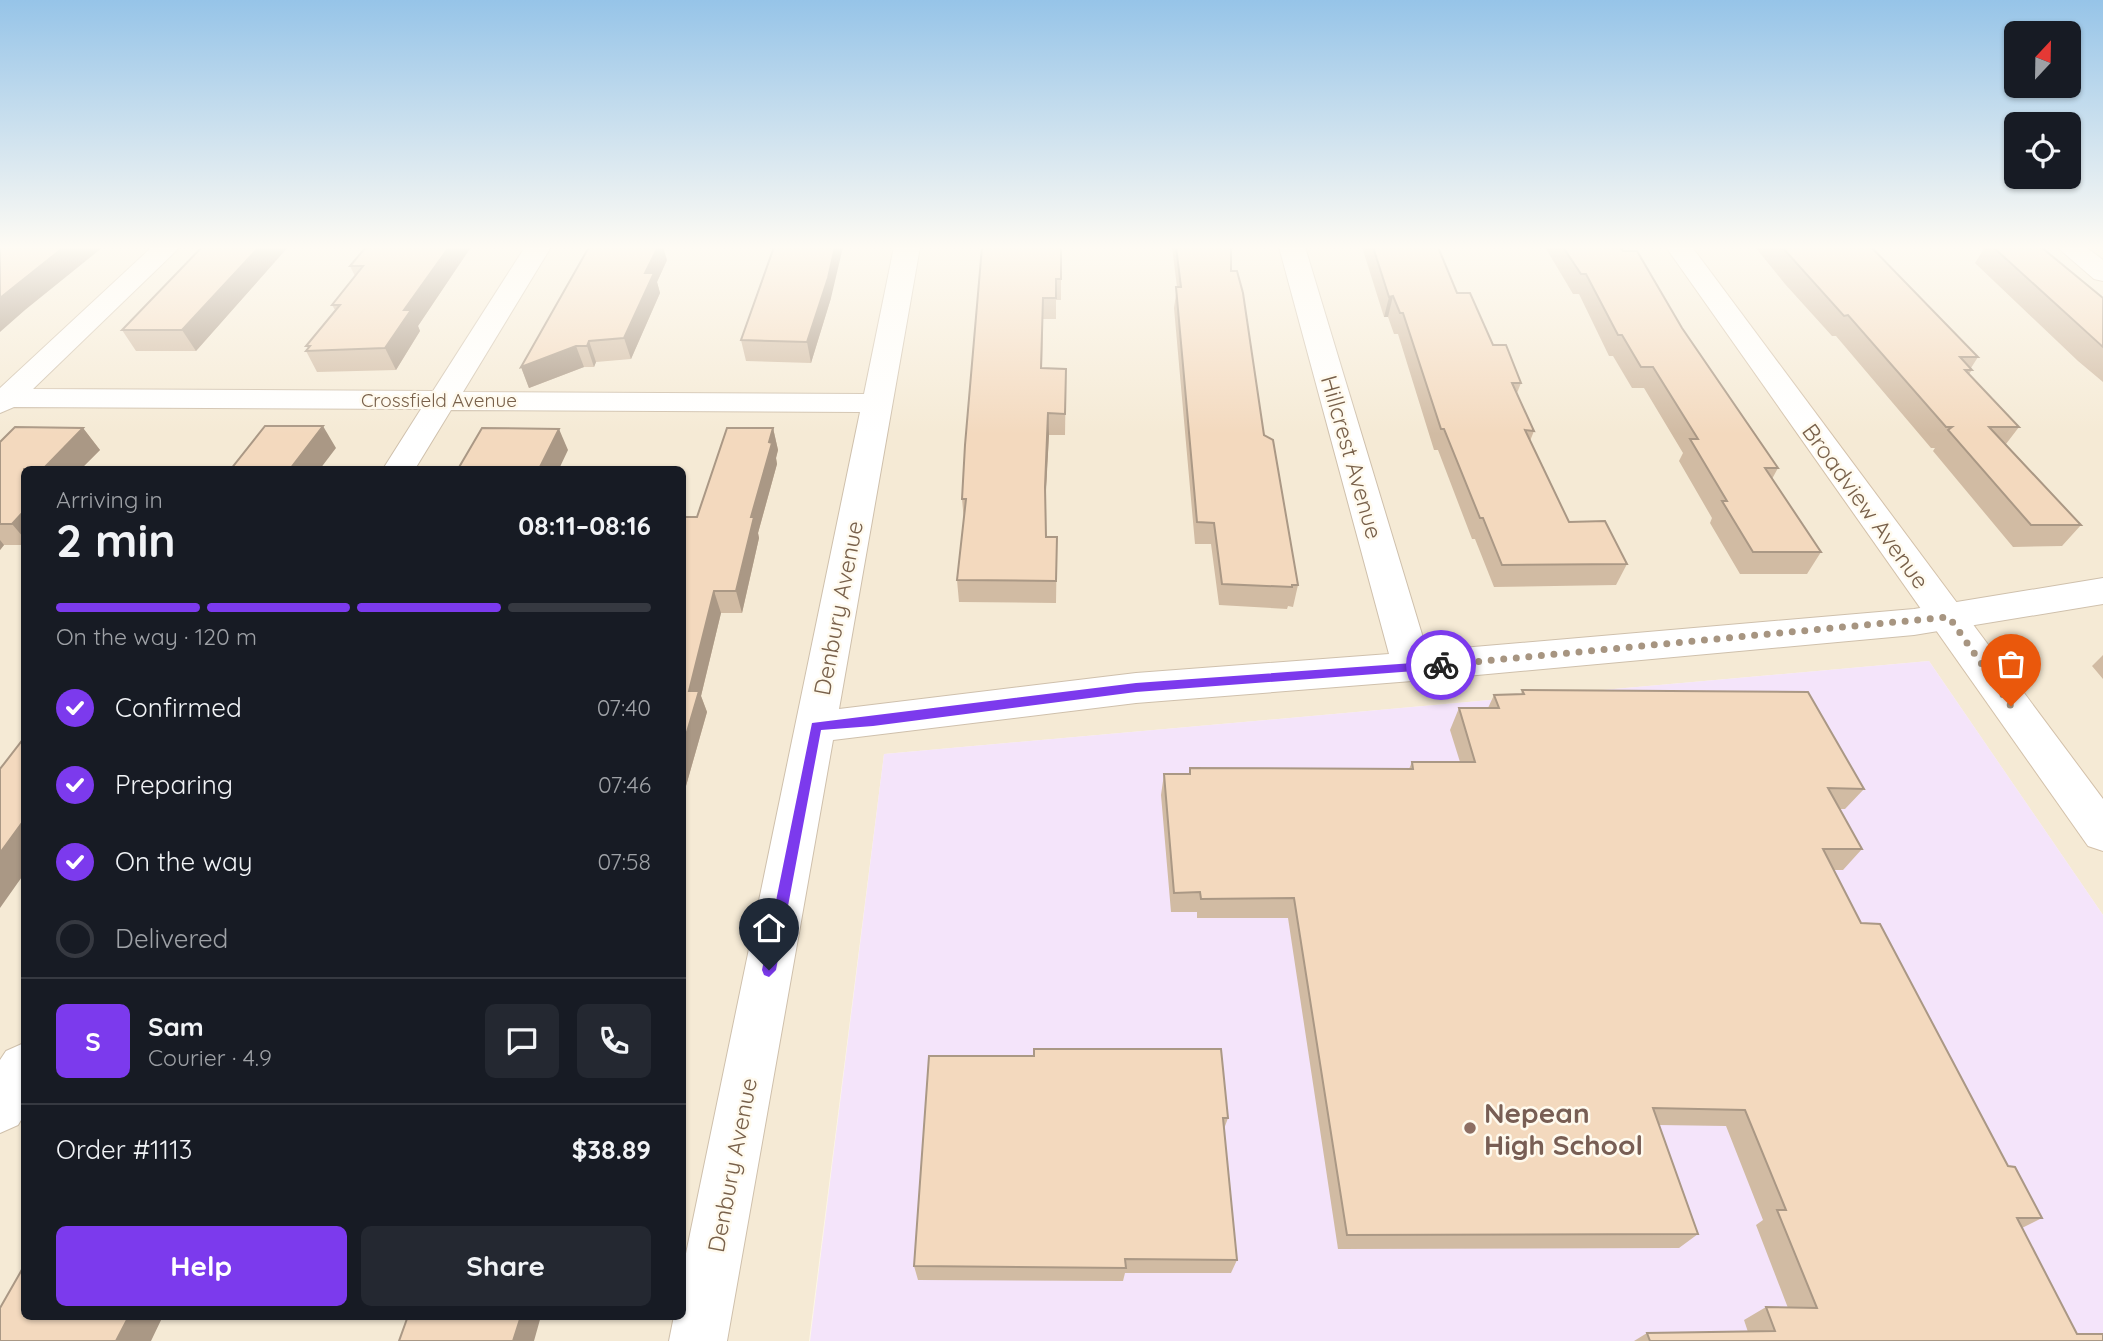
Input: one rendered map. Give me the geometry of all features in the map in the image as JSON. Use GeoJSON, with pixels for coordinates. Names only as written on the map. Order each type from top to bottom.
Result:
{"type":"FeatureCollection","features":[{"type":"Feature","properties":{"kind":"street"},"geometry":{"type":"LineString","coordinates":[[2,400],[100,310]]}},
{"type":"Feature","properties":{"kind":"street"},"geometry":{"type":"LineString","coordinates":[[401,466],[499,310]]}},
{"type":"Feature","properties":{"kind":"street","name":"Denbury Avenue"},"geometry":{"type":"LineString","coordinates":[[698,1341],[895,310]]}},
{"type":"Feature","properties":{"kind":"street","name":"Hillcrest Avenue"},"geometry":{"type":"LineString","coordinates":[[1310,310],[1412,667]]}},
{"type":"Feature","properties":{"kind":"street","name":"Broadview Avenue"},"geometry":{"type":"LineString","coordinates":[[1725,310],[2103,833]]}},
{"type":"Feature","properties":{"kind":"street","name":"Crossfield Avenue"},"geometry":{"type":"LineString","coordinates":[[2,400],[878,403]]}},
{"type":"Feature","properties":{"kind":"street"},"geometry":{"type":"LineString","coordinates":[[816,726],[873,722],[1136,688],[1412,667],[1949,617],[2103,591]]}},
{"type":"Feature","properties":{"kind":"street"},"geometry":{"type":"LineString","coordinates":[[0,1107],[21,1073]]}},
{"type":"Feature","properties":{"kind":"shaded area"},"geometry":{"type":"Polygon","coordinates":[[[0,310],[2103,310],[2103,915],[1929,661],[884,754],[809,1341],[0,1341],[0,310]]]}},
{"type":"Feature","properties":{"kind":"shaded area","name":"Nepean High School"},"geometry":{"type":"Polygon","coordinates":[[[1929,661],[2103,915],[2103,1341],[810,1341],[884,754],[1929,661]]]}},
{"type":"Feature","properties":{"kind":"building"},"geometry":{"type":"Polygon","coordinates":[[[142,310],[201,310],[182,330],[122,330],[142,310]]]}},
{"type":"Feature","properties":{"kind":"building"},"geometry":{"type":"Polygon","coordinates":[[[336,310],[411,310],[385,348],[306,351],[310,346],[306,346],[336,310]]]}},
{"type":"Feature","properties":{"kind":"building"},"geometry":{"type":"Polygon","coordinates":[[[554,310],[637,310],[624,338],[589,341],[587,346],[576,346],[521,367],[554,310]]]}},
{"type":"Feature","properties":{"kind":"building"},"geometry":{"type":"Polygon","coordinates":[[[752,310],[818,310],[807,342],[741,340],[752,310]]]}},
{"type":"Feature","properties":{"kind":"building"},"geometry":{"type":"Polygon","coordinates":[[[977,310],[1043,310],[1041,368],[1066,369],[1065,414],[1048,413],[1046,537],[1057,537],[1056,581],[957,580],[966,499],[962,499],[977,310]]]}},
{"type":"Feature","properties":{"kind":"building"},"geometry":{"type":"Polygon","coordinates":[[[1178,310],[1245,310],[1264,435],[1273,440],[1298,585],[1222,584],[1214,523],[1197,522],[1178,310]]]}},
{"type":"Feature","properties":{"kind":"building"},"geometry":{"type":"Polygon","coordinates":[[[1399,310],[1477,310],[1493,345],[1506,345],[1521,383],[1512,383],[1534,431],[1525,430],[1569,522],[1605,521],[1627,564],[1502,565],[1444,429],[1441,429],[1403,313],[1399,310]]]}},
{"type":"Feature","properties":{"kind":"building"},"geometry":{"type":"Polygon","coordinates":[[[1605,310],[1671,310],[1778,468],[1765,468],[1821,552],[1753,552],[1722,501],[1727,501],[1690,439],[1698,439],[1653,367],[1641,367],[1622,335],[1618,335],[1605,310]]]}},
{"type":"Feature","properties":{"kind":"building"},"geometry":{"type":"Polygon","coordinates":[[[1838,310],[1932,310],[1978,357],[1960,357],[1972,370],[1965,370],[2019,427],[1989,427],[2081,525],[2031,525],[1948,430],[1952,427],[1946,427],[1848,315],[1844,316],[1838,310]]]}},
{"type":"Feature","properties":{"kind":"building"},"geometry":{"type":"Polygon","coordinates":[[[2062,310],[2103,310],[2103,347],[2062,310]]]}},
{"type":"Feature","properties":{"kind":"building"},"geometry":{"type":"Polygon","coordinates":[[[265,426],[323,426],[292,466],[233,466],[265,426]]]}},
{"type":"Feature","properties":{"kind":"building"},"geometry":{"type":"Polygon","coordinates":[[[15,427],[83,428],[46,466],[21,466],[21,514],[12,524],[0,524],[0,442],[15,427]]]}},
{"type":"Feature","properties":{"kind":"building"},"geometry":{"type":"Polygon","coordinates":[[[482,428],[559,429],[540,466],[460,466],[482,428]]]}},
{"type":"Feature","properties":{"kind":"building"},"geometry":{"type":"Polygon","coordinates":[[[727,428],[773,428],[769,442],[772,443],[751,517],[754,517],[736,591],[714,591],[689,691],[699,691],[686,735],[686,517],[697,517],[727,428]]]}},
{"type":"Feature","properties":{"kind":"building"},"geometry":{"type":"Polygon","coordinates":[[[1522,690],[1808,692],[1864,789],[1828,788],[1862,849],[1823,849],[1861,923],[1880,924],[2008,1166],[2015,1167],[2042,1218],[2017,1218],[2077,1334],[2103,1334],[2103,1341],[1650,1341],[1647,1333],[1775,1331],[1766,1307],[1817,1308],[1777,1210],[1786,1210],[1745,1110],[1653,1108],[1698,1234],[1347,1235],[1294,898],[1201,899],[1200,892],[1174,893],[1164,774],[1190,774],[1190,768],[1413,769],[1412,762],[1475,762],[1459,708],[1499,708],[1494,695],[1524,694],[1522,690]]]}},
{"type":"Feature","properties":{"kind":"building"},"geometry":{"type":"Polygon","coordinates":[[[21,742],[21,824],[0,853],[0,769],[21,742]]]}},
{"type":"Feature","properties":{"kind":"building"},"geometry":{"type":"Polygon","coordinates":[[[1034,1049],[1221,1049],[1228,1118],[1223,1118],[1237,1260],[1125,1259],[1126,1268],[914,1266],[929,1056],[1034,1056],[1034,1049]]]}},
{"type":"Feature","properties":{"kind":"building"},"geometry":{"type":"Polygon","coordinates":[[[21,1271],[21,1320],[127,1320],[116,1341],[0,1341],[0,1308],[21,1271]]]}},
{"type":"Feature","properties":{"kind":"building"},"geometry":{"type":"Polygon","coordinates":[[[407,1320],[520,1320],[513,1341],[399,1341],[407,1320]]]}},
{"type":"Feature","properties":{"kind":"way so far"},"geometry":{"type":"LineString","coordinates":[[1441,665],[1949,617],[2011,706]]}},
{"type":"Feature","properties":{"kind":"place","name":"Nepean High School"},"geometry":{"type":"Point","coordinates":[1470,1128]}},
{"type":"Feature","properties":{"kind":"route"},"geometry":{"type":"LineString","coordinates":[[769,970],[816,726],[873,722],[1136,688],[1441,665]]}}]}
